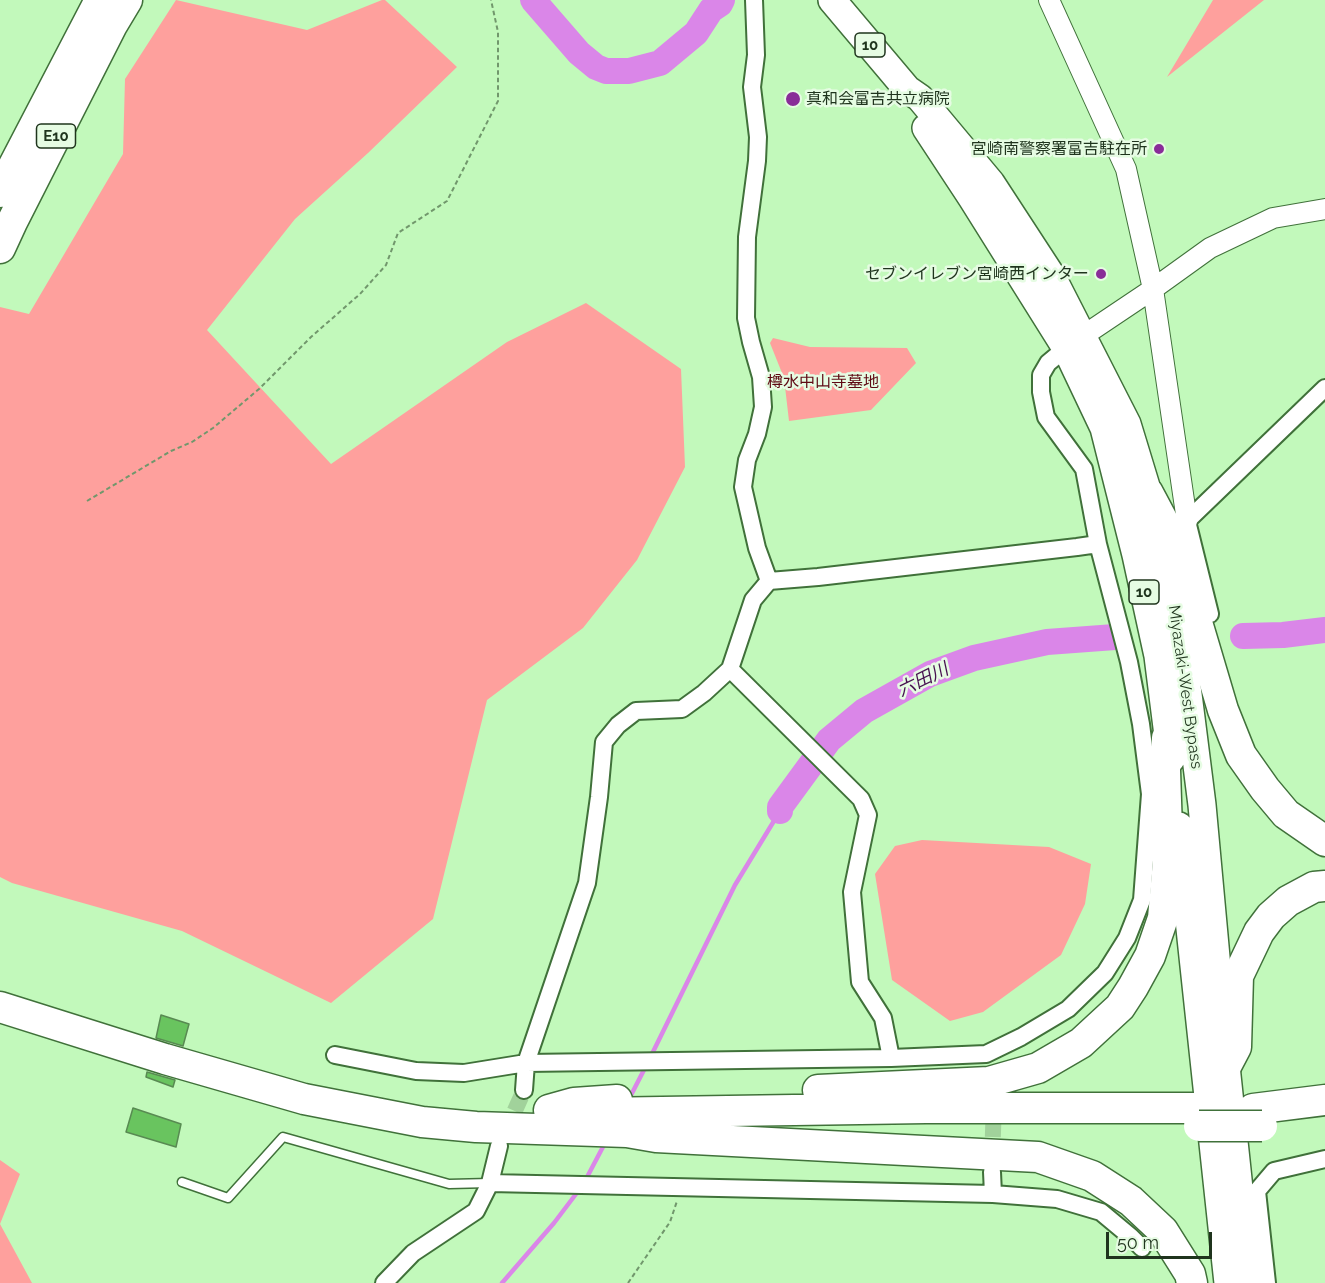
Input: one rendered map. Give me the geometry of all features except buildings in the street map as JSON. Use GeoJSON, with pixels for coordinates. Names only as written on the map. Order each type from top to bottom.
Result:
{"type":"FeatureCollection","features":[{"type":"Feature","properties":{"kind":"highway","name":"Miyazaki-West Bypass"},"geometry":{"type":"LineString","coordinates":[[832,0],[907,89],[920,98],[991,183],[1051,275],[1104,428],[1136,555],[1158,656],[1173,770],[1228,1283]]}},
{"type":"Feature","properties":{"kind":"highway","name":"E10"},"geometry":{"type":"LineString","coordinates":[[0,192],[108,10]]}},
{"type":"Feature","properties":{"kind":"highway","name":"E10"},"geometry":{"type":"LineString","coordinates":[[0,248],[108,10]]}},
{"type":"Feature","properties":{"kind":"highway"},"geometry":{"type":"LineString","coordinates":[[0,255],[12,222]]}},
{"type":"Feature","properties":{"kind":"highway","name":"Miyazaki-West Bypass"},"geometry":{"type":"LineString","coordinates":[[1074,342],[1127,424],[1148,493],[1180,631],[1202,804],[1249,1283]]}},
{"type":"Feature","properties":{"kind":"highway"},"geometry":{"type":"LineString","coordinates":[[1148,493],[1172,538],[1223,710],[1241,755],[1286,814],[1325,841]]}},
{"type":"Feature","properties":{"kind":"highway"},"geometry":{"type":"LineString","coordinates":[[549,1110],[574,1102],[989,1082],[1038,1068],[1081,1044],[1120,1007],[1150,956],[1163,918],[1168,861],[1165,770],[1167,738]]}},
{"type":"Feature","properties":{"kind":"highway"},"geometry":{"type":"LineString","coordinates":[[1226,1066],[1236,1047],[1238,976],[1259,932],[1270,916],[1288,901],[1314,887],[1325,886]]}},
{"type":"Feature","properties":{"kind":"highway"},"geometry":{"type":"LineString","coordinates":[[6,1001],[332,1090],[416,1107],[474,1111],[549,1110],[575,1113],[926,1108],[1199,1117]]}},
{"type":"Feature","properties":{"kind":"highway"},"geometry":{"type":"LineString","coordinates":[[6,1001],[165,1059],[304,1099],[422,1122],[476,1127],[627,1132],[656,1137],[1038,1157],[1092,1176],[1131,1201],[1163,1231],[1190,1274],[1192,1283]]}},
{"type":"Feature","properties":{"kind":"highway"},"geometry":{"type":"LineString","coordinates":[[1257,1117],[1325,1100]]}},
{"type":"Feature","properties":{"kind":"highway"},"geometry":{"type":"LineString","coordinates":[[627,1132],[655,1126],[1199,1117],[1325,1120]]}},
{"type":"Feature","properties":{"kind":"street"},"geometry":{"type":"LineString","coordinates":[[754,0],[756,55],[752,87],[758,137],[747,237],[746,318],[761,377],[763,406],[757,434],[747,460],[743,487],[757,548],[769,581]]}},
{"type":"Feature","properties":{"kind":"street"},"geometry":{"type":"LineString","coordinates":[[1049,0],[1126,170],[1153,289],[1187,521],[1205,597],[1243,735],[1258,763],[1288,803],[1304,817],[1325,830]]}},
{"type":"Feature","properties":{"kind":"street"},"geometry":{"type":"LineString","coordinates":[[335,1055],[416,1071],[464,1073],[526,1064],[891,1058],[990,1062],[1021,1037],[1068,1009],[1105,973],[1127,938],[1142,900],[1150,794],[1141,724],[1129,662],[1098,543],[1084,469],[1046,417],[1041,392],[1041,375],[1048,363],[1074,342],[1210,248],[1273,218],[1325,209]]}},
{"type":"Feature","properties":{"kind":"street"},"geometry":{"type":"LineString","coordinates":[[1187,521],[1325,388]]}},
{"type":"Feature","properties":{"kind":"street"},"geometry":{"type":"LineString","coordinates":[[524,1090],[526,1064],[587,882],[604,742],[618,725],[636,711],[682,709],[730,669],[753,600],[769,581],[1065,549],[1098,543]]}},
{"type":"Feature","properties":{"kind":"street"},"geometry":{"type":"LineString","coordinates":[[730,669],[861,799],[868,815],[852,892],[860,982],[883,1018],[891,1058]]}},
{"type":"Feature","properties":{"kind":"street"},"geometry":{"type":"LineString","coordinates":[[384,1283],[413,1253],[476,1211],[490,1183],[499,1146]]}},
{"type":"Feature","properties":{"kind":"street"},"geometry":{"type":"LineString","coordinates":[[1267,1283],[1257,1191],[1274,1171],[1325,1159]]}},
{"type":"Feature","properties":{"kind":"street"},"geometry":{"type":"LineString","coordinates":[[992,1172],[993,1194]]}},
{"type":"Feature","properties":{"kind":"street"},"geometry":{"type":"LineString","coordinates":[[490,1183],[993,1194],[1057,1199],[1101,1212],[1142,1248]]}},
{"type":"Feature","properties":{"kind":"lane"},"geometry":{"type":"LineString","coordinates":[[182,1182],[228,1198],[283,1137],[449,1184],[490,1183]]}},
{"type":"Feature","properties":{"kind":"path"},"geometry":{"type":"LineString","coordinates":[[87,501],[171,451],[192,442],[229,415],[260,389],[311,337],[360,294],[386,265],[398,233],[447,201],[498,101],[498,32],[491,0]]}},
{"type":"Feature","properties":{"kind":"path"},"geometry":{"type":"LineString","coordinates":[[628,1283],[670,1222],[682,1187]]}},
{"type":"Feature","properties":{"kind":"green space"},"geometry":{"type":"Polygon","coordinates":[[[176,0],[307,30],[385,0],[457,67],[368,153],[295,219],[207,330],[331,464],[507,342],[586,303],[681,369],[685,467],[637,560],[583,628],[487,700],[433,919],[331,1003],[182,931],[12,883],[0,877],[0,307],[29,314],[123,154],[125,79],[176,0]]]}},
{"type":"Feature","properties":{"kind":"green space"},"geometry":{"type":"Polygon","coordinates":[[[1213,0],[1264,0],[1167,77],[1213,0]]]}},
{"type":"Feature","properties":{"kind":"green space","name":"樽水中山寺墓地"},"geometry":{"type":"Polygon","coordinates":[[[773,338],[810,347],[907,348],[916,363],[871,410],[789,421],[784,378],[770,343],[773,338]]]}},
{"type":"Feature","properties":{"kind":"green space"},"geometry":{"type":"Polygon","coordinates":[[[922,840],[1049,847],[1091,864],[1085,904],[1061,955],[983,1012],[950,1021],[892,980],[875,874],[895,846],[922,840]]]}},
{"type":"Feature","properties":{"kind":"green space"},"geometry":{"type":"Polygon","coordinates":[[[0,1160],[20,1174],[0,1224],[0,1160]]]}},
{"type":"Feature","properties":{"kind":"green space"},"geometry":{"type":"Polygon","coordinates":[[[0,1224],[32,1283],[0,1283],[0,1224]]]}},
{"type":"Feature","properties":{"kind":"waterway"},"geometry":{"type":"LineString","coordinates":[[533,0],[579,53],[596,67],[606,71],[629,71],[660,63],[696,33],[711,10],[722,0]]}},
{"type":"Feature","properties":{"kind":"waterway","name":"六田川"},"geometry":{"type":"LineString","coordinates":[[1243,636],[1283,635],[1325,630]]}},
{"type":"Feature","properties":{"kind":"waterway","name":"六田川"},"geometry":{"type":"LineString","coordinates":[[780,811],[780,807],[829,740],[864,711],[930,674],[974,658],[1047,642],[1115,637]]}},
{"type":"Feature","properties":{"kind":"waterway"},"geometry":{"type":"LineString","coordinates":[[651,1056],[735,885],[780,811]]}},
{"type":"Feature","properties":{"kind":"waterway"},"geometry":{"type":"LineString","coordinates":[[629,1099],[646,1066]]}},
{"type":"Feature","properties":{"kind":"waterway"},"geometry":{"type":"LineString","coordinates":[[585,1181],[605,1143]]}},
{"type":"Feature","properties":{"kind":"waterway"},"geometry":{"type":"LineString","coordinates":[[502,1283],[579,1190]]}},
{"type":"Feature","properties":{"kind":"tunnel"},"geometry":{"type":"LineString","coordinates":[[505,1133],[524,1090]]}},
{"type":"Feature","properties":{"kind":"tunnel"},"geometry":{"type":"LineString","coordinates":[[992,1161],[994,1103]]}},
{"type":"Feature","properties":{"kind":"place","name":"真和会富吉共立病院"},"geometry":{"type":"Point","coordinates":[793,99]}},
{"type":"Feature","properties":{"kind":"place","name":"宮崎南警察署富吉駐在所"},"geometry":{"type":"Point","coordinates":[1159,149]}},
{"type":"Feature","properties":{"kind":"place","name":"セブンイレブン宮崎西インター"},"geometry":{"type":"Point","coordinates":[1101,274]}}]}
